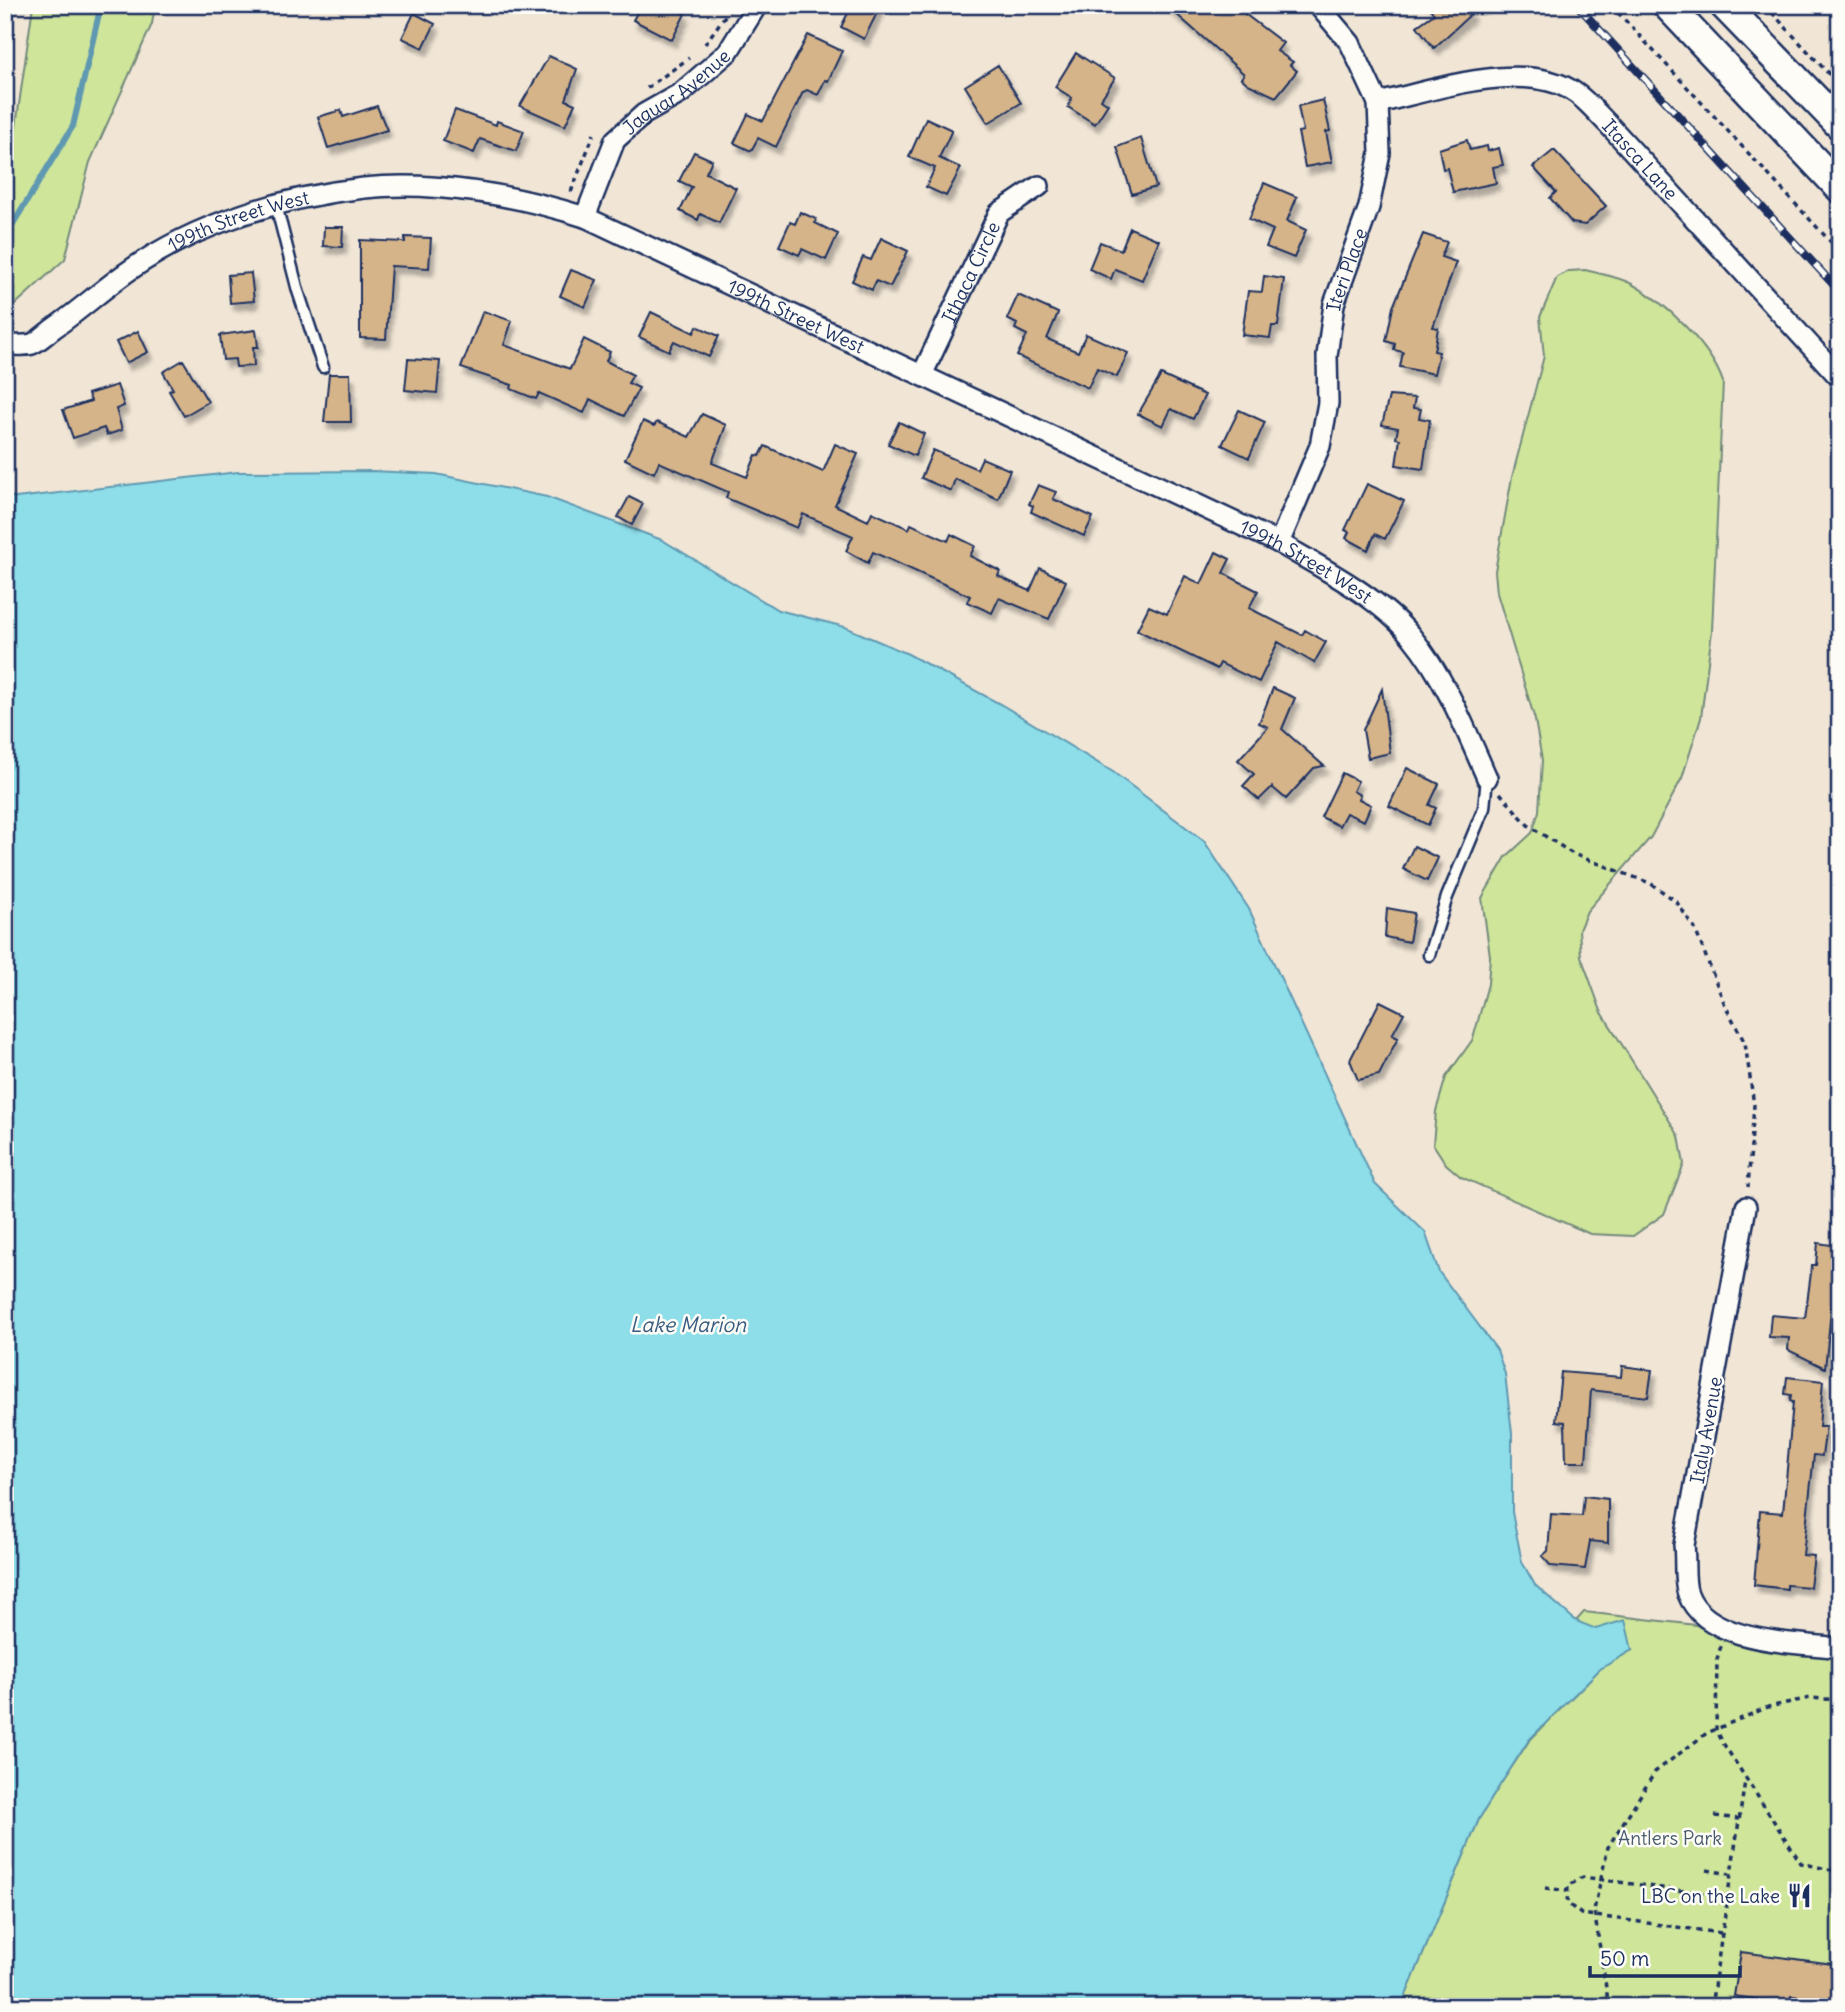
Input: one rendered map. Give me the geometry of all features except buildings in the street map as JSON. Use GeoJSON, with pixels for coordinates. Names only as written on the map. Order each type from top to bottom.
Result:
{"type":"FeatureCollection","features":[{"type":"Feature","properties":{"kind":"main road"},"geometry":{"type":"LineString","coordinates":[[1667,5],[1840,188]]}},
{"type":"Feature","properties":{"kind":"main road"},"geometry":{"type":"LineString","coordinates":[[1724,5],[1840,125]]}},
{"type":"Feature","properties":{"kind":"street","name":"Jaguar Avenue"},"geometry":{"type":"LineString","coordinates":[[585,217],[615,140],[645,114],[681,93],[728,52],[757,5]]}},
{"type":"Feature","properties":{"kind":"street","name":"Iteri Place"},"geometry":{"type":"LineString","coordinates":[[1279,543],[1320,446],[1328,403],[1327,356],[1334,304],[1369,207],[1380,153],[1378,103],[1350,43],[1318,5]]}},
{"type":"Feature","properties":{"kind":"street","name":"Itasca Lane"},"geometry":{"type":"LineString","coordinates":[[1378,103],[1503,76],[1540,79],[1575,92],[1608,124],[1840,378]]}},
{"type":"Feature","properties":{"kind":"street","name":"Ithaca Circle"},"geometry":{"type":"LineString","coordinates":[[922,374],[999,213],[1040,186]]}},
{"type":"Feature","properties":{"kind":"street","name":"199th Street West"},"geometry":{"type":"LineString","coordinates":[[5,345],[33,344],[130,270],[188,235],[276,205],[365,187],[430,188],[507,196],[585,217],[1279,543],[1352,586],[1410,635],[1455,706],[1487,778]]}},
{"type":"Feature","properties":{"kind":"street","name":"Italy Avenue"},"geometry":{"type":"LineString","coordinates":[[1729,1632],[1709,1621],[1688,1594],[1684,1545],[1746,1207]]}},
{"type":"Feature","properties":{"kind":"street"},"geometry":{"type":"LineString","coordinates":[[1729,1632],[1840,1648]]}},
{"type":"Feature","properties":{"kind":"lane"},"geometry":{"type":"LineString","coordinates":[[276,205],[298,291],[323,367]]}},
{"type":"Feature","properties":{"kind":"lane"},"geometry":{"type":"LineString","coordinates":[[1429,955],[1447,897],[1484,807],[1487,778]]}},
{"type":"Feature","properties":{"kind":"path"},"geometry":{"type":"LineString","coordinates":[[1611,5],[1840,253]]}},
{"type":"Feature","properties":{"kind":"path"},"geometry":{"type":"LineString","coordinates":[[1765,5],[1840,86]]}},
{"type":"Feature","properties":{"kind":"path"},"geometry":{"type":"LineString","coordinates":[[1487,778],[1528,825],[1573,854],[1650,883],[1676,901],[1695,929],[1725,1005],[1745,1042],[1754,1105],[1746,1207]]}},
{"type":"Feature","properties":{"kind":"path"},"geometry":{"type":"LineString","coordinates":[[1729,1632],[1717,1659],[1716,1729],[1804,1867],[1840,1872]]}},
{"type":"Feature","properties":{"kind":"path"},"geometry":{"type":"LineString","coordinates":[[1609,2007],[1595,1916],[1601,1879],[1608,1847],[1656,1772],[1716,1729],[1768,1707],[1799,1700],[1840,1700]]}},
{"type":"Feature","properties":{"kind":"path"},"geometry":{"type":"LineString","coordinates":[[1711,2007],[1746,1779]]}},
{"type":"Feature","properties":{"kind":"path"},"geometry":{"type":"LineString","coordinates":[[1715,1816],[1739,1819]]}},
{"type":"Feature","properties":{"kind":"path"},"geometry":{"type":"LineString","coordinates":[[1707,1870],[1730,1874]]}},
{"type":"Feature","properties":{"kind":"path"},"geometry":{"type":"LineString","coordinates":[[1721,1933],[1581,1914],[1567,1903],[1567,1891],[1568,1886],[1583,1877],[1726,1897]]}},
{"type":"Feature","properties":{"kind":"path"},"geometry":{"type":"LineString","coordinates":[[1545,1888],[1567,1891]]}},
{"type":"Feature","properties":{"kind":"green space"},"geometry":{"type":"Polygon","coordinates":[[[33,5],[155,5],[152,24],[90,162],[65,259],[5,314],[5,145],[15,133],[33,5]]]}},
{"type":"Feature","properties":{"kind":"green space"},"geometry":{"type":"Polygon","coordinates":[[[1585,270],[1627,282],[1672,313],[1698,340],[1723,382],[1712,631],[1701,718],[1682,778],[1651,837],[1587,911],[1579,930],[1581,956],[1601,1011],[1679,1136],[1684,1164],[1664,1214],[1633,1236],[1590,1234],[1461,1177],[1446,1164],[1433,1144],[1436,1111],[1446,1077],[1473,1039],[1488,984],[1490,956],[1482,898],[1506,857],[1532,833],[1539,811],[1542,760],[1535,720],[1497,593],[1495,571],[1512,477],[1544,356],[1540,317],[1557,277],[1569,271],[1585,270]]]}},
{"type":"Feature","properties":{"kind":"green space","name":"Antlers Park"},"geometry":{"type":"Polygon","coordinates":[[[1584,1612],[1696,1625],[1718,1638],[1840,1657],[1840,2007],[1401,2007],[1479,1819],[1500,1785],[1529,1741],[1600,1669],[1632,1650],[1576,1621],[1584,1612]]]}},
{"type":"Feature","properties":{"kind":"water","name":"Lake Marion"},"geometry":{"type":"Polygon","coordinates":[[[372,471],[436,474],[547,497],[662,540],[778,610],[845,627],[908,654],[1002,705],[1113,772],[1204,841],[1249,909],[1375,1184],[1425,1232],[1439,1272],[1497,1350],[1505,1374],[1512,1433],[1512,1512],[1522,1562],[1535,1585],[1576,1621],[1596,1629],[1625,1620],[1632,1650],[1600,1669],[1529,1740],[1479,1819],[1401,2007],[5,2007],[5,494],[16,498],[238,472],[372,471]]]}},
{"type":"Feature","properties":{"kind":"waterway"},"geometry":{"type":"LineString","coordinates":[[5,237],[73,126],[101,5]]}},
{"type":"Feature","properties":{"kind":"railway"},"geometry":{"type":"LineString","coordinates":[[1577,5],[1840,292]]}},
{"type":"Feature","properties":{"kind":"place","name":"LBC on the Lake"},"geometry":{"type":"Point","coordinates":[1800,1896]}}]}
